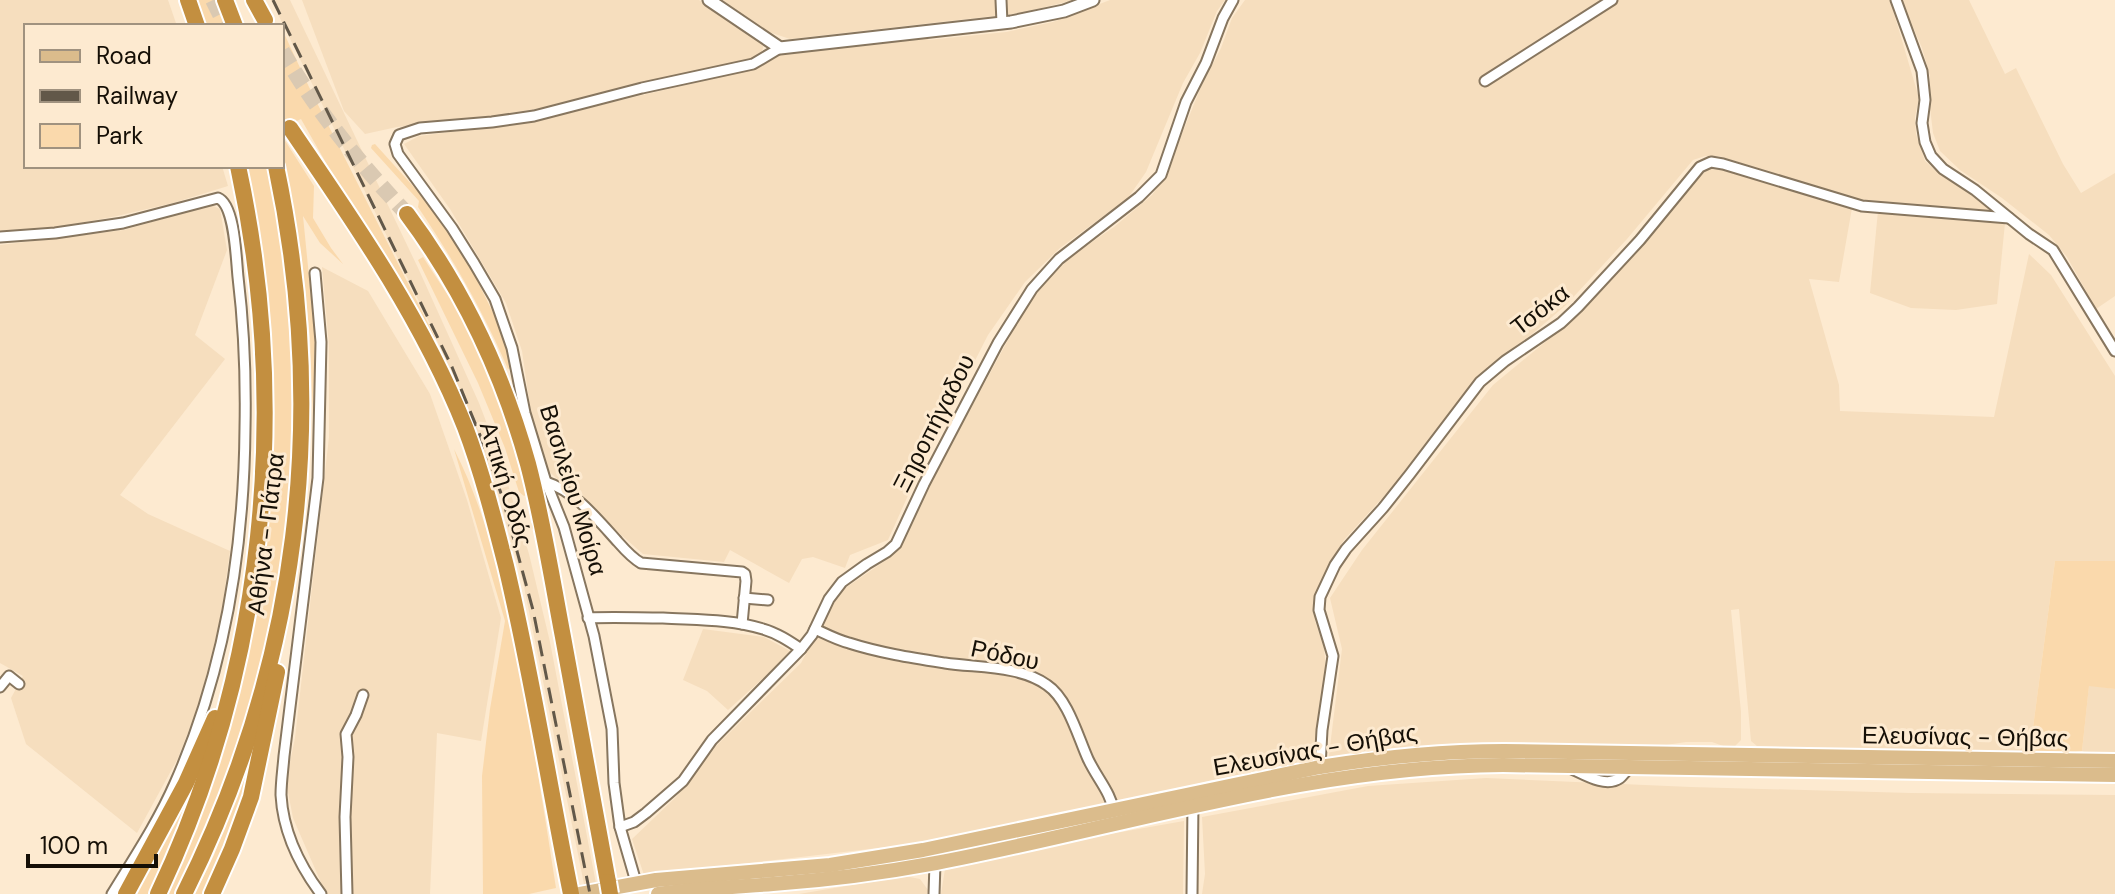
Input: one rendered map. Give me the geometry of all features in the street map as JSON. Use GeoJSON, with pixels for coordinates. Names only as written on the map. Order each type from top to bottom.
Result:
{"type":"FeatureCollection","features":[{"type":"Feature","properties":{"kind":"highway"},"geometry":{"type":"LineString","coordinates":[[188,0],[196,24]]}},
{"type":"Feature","properties":{"kind":"highway"},"geometry":{"type":"LineString","coordinates":[[225,0],[234,24]]}},
{"type":"Feature","properties":{"kind":"highway"},"geometry":{"type":"LineString","coordinates":[[254,0],[265,20]]}},
{"type":"Feature","properties":{"kind":"highway","name":"Αττική Οδός"},"geometry":{"type":"LineString","coordinates":[[290,128],[402,299],[436,361],[465,427],[489,498],[523,637],[574,892]]}},
{"type":"Feature","properties":{"kind":"highway","name":"Αθήνα - Πάτρα"},"geometry":{"type":"LineString","coordinates":[[158,894],[188,827],[208,771],[237,664],[255,569],[265,452],[262,330],[255,261],[238,168]]}},
{"type":"Feature","properties":{"kind":"highway","name":"Αθήνα - Πάτρα"},"geometry":{"type":"LineString","coordinates":[[184,894],[224,803],[253,720],[276,638],[296,528],[302,437],[301,355],[292,255],[276,168]]}},
{"type":"Feature","properties":{"kind":"highway","name":"Αττική Οδός"},"geometry":{"type":"LineString","coordinates":[[407,214],[456,287],[481,334],[513,416],[528,465],[550,563],[609,888]]}},
{"type":"Feature","properties":{"kind":"highway"},"geometry":{"type":"LineString","coordinates":[[212,894],[242,824],[260,762],[288,609],[296,528]]}},
{"type":"Feature","properties":{"kind":"highway"},"geometry":{"type":"LineString","coordinates":[[126,894],[195,764],[237,664]]}},
{"type":"Feature","properties":{"kind":"main road","name":"Ελευσίνας - Θήβας"},"geometry":{"type":"LineString","coordinates":[[658,894],[830,879],[935,863],[1320,767],[1394,756],[1474,751],[2115,761]]}},
{"type":"Feature","properties":{"kind":"main road","name":"Ελευσίνας - Θήβας"},"geometry":{"type":"LineString","coordinates":[[1193,800],[1394,771],[1473,765],[2115,775]]}},
{"type":"Feature","properties":{"kind":"main road","name":"Ελευσίνας - Θήβας"},"geometry":{"type":"LineString","coordinates":[[574,892],[636,882],[830,865],[1116,817]]}},
{"type":"Feature","properties":{"kind":"main road"},"geometry":{"type":"LineString","coordinates":[[636,882],[650,894]]}},
{"type":"Feature","properties":{"kind":"street"},"geometry":{"type":"LineString","coordinates":[[709,0],[780,48],[1002,23],[1044,16],[1093,0]]}},
{"type":"Feature","properties":{"kind":"street"},"geometry":{"type":"LineString","coordinates":[[1001,0],[1002,23]]}},
{"type":"Feature","properties":{"kind":"street","name":"Ξηροπήγαδου"},"geometry":{"type":"LineString","coordinates":[[620,827],[634,822],[683,781],[712,740],[801,649],[842,582],[896,544],[998,343],[1032,289],[1059,259],[1139,197],[1161,175],[1186,102],[1233,0]]}},
{"type":"Feature","properties":{"kind":"street"},"geometry":{"type":"LineString","coordinates":[[1485,81],[1612,0]]}},
{"type":"Feature","properties":{"kind":"street"},"geometry":{"type":"LineString","coordinates":[[1896,0],[1922,71],[1925,100],[1922,123],[1931,156],[1943,169],[2053,250],[2115,351]]}},
{"type":"Feature","properties":{"kind":"street","name":"Βασιλείου Μοίρα"},"geometry":{"type":"LineString","coordinates":[[636,882],[620,827],[608,704],[564,527],[546,482],[525,413],[512,348],[495,299],[452,228],[398,154],[396,139],[403,132],[420,128],[534,116],[753,64],[780,48]]}},
{"type":"Feature","properties":{"kind":"street","name":"Τσόκα"},"geometry":{"type":"LineString","coordinates":[[1320,767],[1333,656],[1319,610],[1320,597],[1335,565],[1480,382],[1578,307],[1630,251],[1700,167],[1711,162],[1723,164],[1862,206],[2009,218]]}},
{"type":"Feature","properties":{"kind":"street"},"geometry":{"type":"LineString","coordinates":[[0,237],[123,223],[218,198],[228,207],[233,233],[243,329],[245,435],[238,551],[229,612],[208,696],[175,783],[112,894]]}},
{"type":"Feature","properties":{"kind":"street"},"geometry":{"type":"LineString","coordinates":[[315,273],[321,342],[318,478],[281,795],[287,830],[298,858],[321,894]]}},
{"type":"Feature","properties":{"kind":"street"},"geometry":{"type":"LineString","coordinates":[[546,482],[561,486],[637,561],[745,574],[742,624]]}},
{"type":"Feature","properties":{"kind":"street"},"geometry":{"type":"LineString","coordinates":[[744,598],[768,600]]}},
{"type":"Feature","properties":{"kind":"street"},"geometry":{"type":"LineString","coordinates":[[588,618],[688,619],[742,624],[765,629],[801,649]]}},
{"type":"Feature","properties":{"kind":"street","name":"Ρόδου"},"geometry":{"type":"LineString","coordinates":[[815,629],[866,648],[946,664],[1019,673],[1047,685],[1060,699],[1074,724],[1094,771],[1108,791],[1116,817]]}},
{"type":"Feature","properties":{"kind":"street"},"geometry":{"type":"LineString","coordinates":[[0,687],[5,673],[19,684]]}},
{"type":"Feature","properties":{"kind":"street"},"geometry":{"type":"LineString","coordinates":[[347,894],[346,734],[363,695]]}},
{"type":"Feature","properties":{"kind":"street"},"geometry":{"type":"LineString","coordinates":[[1192,894],[1193,800]]}},
{"type":"Feature","properties":{"kind":"street"},"geometry":{"type":"LineString","coordinates":[[934,894],[935,863]]}},
{"type":"Feature","properties":{"kind":"shaded area"},"geometry":{"type":"Polygon","coordinates":[[[0,0],[168,0],[176,24],[24,24],[24,168],[223,168],[228,186],[117,216],[54,228],[0,232],[0,0]]]}},
{"type":"Feature","properties":{"kind":"shaded area"},"geometry":{"type":"Polygon","coordinates":[[[271,0],[290,0],[419,270],[499,455],[529,554],[550,642],[598,894],[586,894],[523,582],[496,487],[475,429],[430,324],[271,0]]]}},
{"type":"Feature","properties":{"kind":"shaded area"},"geometry":{"type":"Polygon","coordinates":[[[302,0],[699,0],[764,43],[762,52],[753,61],[588,100],[365,134],[344,111],[302,0]]]}},
{"type":"Feature","properties":{"kind":"shaded area"},"geometry":{"type":"Polygon","coordinates":[[[722,0],[1074,0],[1021,13],[790,39],[766,31],[722,0]]]}},
{"type":"Feature","properties":{"kind":"shaded area"},"geometry":{"type":"Polygon","coordinates":[[[1110,0],[1225,0],[1183,83],[1146,172],[1128,198],[1060,248],[1025,282],[988,335],[888,540],[850,555],[845,568],[813,557],[802,559],[789,583],[730,550],[724,562],[643,554],[547,470],[532,420],[522,351],[506,303],[450,209],[404,144],[419,136],[579,110],[758,68],[779,54],[932,33],[928,40],[1006,32],[1053,22],[1110,0]]]}},
{"type":"Feature","properties":{"kind":"shaded area"},"geometry":{"type":"Polygon","coordinates":[[[1245,0],[1890,0],[1919,98],[1915,117],[1916,134],[1925,161],[1992,207],[1992,214],[1854,200],[1719,156],[1693,160],[1627,239],[1566,305],[1509,354],[1344,540],[1327,568],[1316,595],[1315,621],[1324,648],[1326,670],[1311,770],[1213,780],[1128,801],[1076,822],[644,875],[632,839],[676,797],[717,745],[801,663],[844,589],[892,556],[1027,305],[1073,255],[1114,227],[1152,195],[1164,178],[1232,18],[1245,0]]]}},
{"type":"Feature","properties":{"kind":"shaded area"},"geometry":{"type":"Polygon","coordinates":[[[1901,0],[1969,0],[2005,74],[2016,68],[2063,164],[2081,193],[2115,173],[2115,296],[2096,309],[2067,257],[2049,235],[1960,170],[1940,151],[1933,133],[1930,76],[1922,48],[1901,0]]]}},
{"type":"Feature","properties":{"kind":"shaded area"},"geometry":{"type":"Polygon","coordinates":[[[1713,166],[1852,208],[1839,282],[1809,279],[1839,385],[1840,411],[1994,417],[2029,254],[2051,275],[2115,376],[2115,561],[2055,561],[2029,758],[1757,746],[1751,741],[1739,609],[1731,610],[1741,712],[1741,740],[1734,747],[1712,742],[1666,745],[1459,744],[1328,763],[1342,649],[1330,598],[1362,550],[1493,385],[1584,310],[1703,169],[1713,166]]]}},
{"type":"Feature","properties":{"kind":"shaded area"},"geometry":{"type":"Polygon","coordinates":[[[211,205],[220,209],[227,250],[195,335],[225,359],[120,495],[148,514],[230,551],[221,617],[199,704],[178,758],[137,833],[26,744],[11,698],[23,676],[0,663],[0,245],[124,230],[211,205]]]}},
{"type":"Feature","properties":{"kind":"shaded area"},"geometry":{"type":"Polygon","coordinates":[[[1878,211],[2005,223],[1997,304],[1956,310],[1911,308],[1870,293],[1878,211]]]}},
{"type":"Feature","properties":{"kind":"shaded area"},"geometry":{"type":"Polygon","coordinates":[[[322,267],[368,291],[430,394],[467,500],[501,618],[481,741],[437,733],[430,894],[326,894],[293,818],[286,782],[295,738],[329,437],[329,345],[322,267]]]}},
{"type":"Feature","properties":{"kind":"shaded area"},"geometry":{"type":"Polygon","coordinates":[[[703,629],[764,637],[792,652],[728,710],[707,691],[683,680],[703,629]]]}},
{"type":"Feature","properties":{"kind":"shaded area"},"geometry":{"type":"Polygon","coordinates":[[[2089,685],[2115,689],[2115,753],[2082,751],[2089,685]]]}},
{"type":"Feature","properties":{"kind":"shaded area"},"geometry":{"type":"Polygon","coordinates":[[[1486,778],[1911,793],[2115,795],[2115,894],[1202,894],[1205,874],[1202,817],[1368,786],[1486,778]]]}},
{"type":"Feature","properties":{"kind":"shaded area"},"geometry":{"type":"Polygon","coordinates":[[[1184,821],[1183,894],[941,894],[945,869],[1053,844],[1184,821]]]}},
{"type":"Feature","properties":{"kind":"shaded area"},"geometry":{"type":"Polygon","coordinates":[[[905,876],[920,879],[928,890],[927,894],[799,894],[905,876]]]}},
{"type":"Feature","properties":{"kind":"green space"},"geometry":{"type":"Polygon","coordinates":[[[194,0],[219,0],[228,24],[203,24],[194,0]]]}},
{"type":"Feature","properties":{"kind":"green space"},"geometry":{"type":"Polygon","coordinates":[[[284,33],[435,337],[432,339],[369,238],[301,119],[284,127],[284,33]]]}},
{"type":"Feature","properties":{"kind":"green space"},"geometry":{"type":"Polygon","coordinates":[[[284,139],[314,186],[313,218],[343,264],[320,243],[303,216],[315,337],[313,418],[310,338],[302,260],[284,166],[284,139]]]}},
{"type":"Feature","properties":{"kind":"green space"},"geometry":{"type":"Polygon","coordinates":[[[375,144],[431,206],[470,266],[504,335],[511,368],[508,369],[467,286],[418,207],[419,201],[371,148],[375,144]]]}},
{"type":"Feature","properties":{"kind":"green space"},"geometry":{"type":"Polygon","coordinates":[[[244,168],[270,168],[286,257],[296,411],[282,572],[261,670],[232,767],[177,894],[165,894],[209,786],[224,739],[266,524],[244,168]]]}},
{"type":"Feature","properties":{"kind":"green space"},"geometry":{"type":"Polygon","coordinates":[[[423,257],[458,312],[483,362],[507,428],[524,496],[519,492],[478,383],[418,260],[423,257]]]}},
{"type":"Feature","properties":{"kind":"green space"},"geometry":{"type":"Polygon","coordinates":[[[454,449],[478,504],[503,589],[535,756],[556,888],[529,894],[483,894],[482,776],[505,621],[454,449]]]}},
{"type":"Feature","properties":{"kind":"green space"},"geometry":{"type":"Polygon","coordinates":[[[2055,561],[2115,561],[2115,689],[2089,686],[2082,751],[2029,758],[2055,561]]]}},
{"type":"Feature","properties":{"kind":"green space"},"geometry":{"type":"Polygon","coordinates":[[[255,750],[248,796],[207,894],[195,894],[214,855],[255,750]]]}},
{"type":"Feature","properties":{"kind":"green space"},"geometry":{"type":"Polygon","coordinates":[[[196,783],[151,894],[136,894],[196,783]]]}},
{"type":"Feature","properties":{"kind":"tunnel"},"geometry":{"type":"LineString","coordinates":[[213,0],[225,24]]}},
{"type":"Feature","properties":{"kind":"tunnel"},"geometry":{"type":"LineString","coordinates":[[284,54],[340,136],[407,214]]}},
{"type":"Feature","properties":{"kind":"railway"},"geometry":{"type":"LineString","coordinates":[[273,0],[452,367],[502,496],[533,610],[590,894]]}}]}
